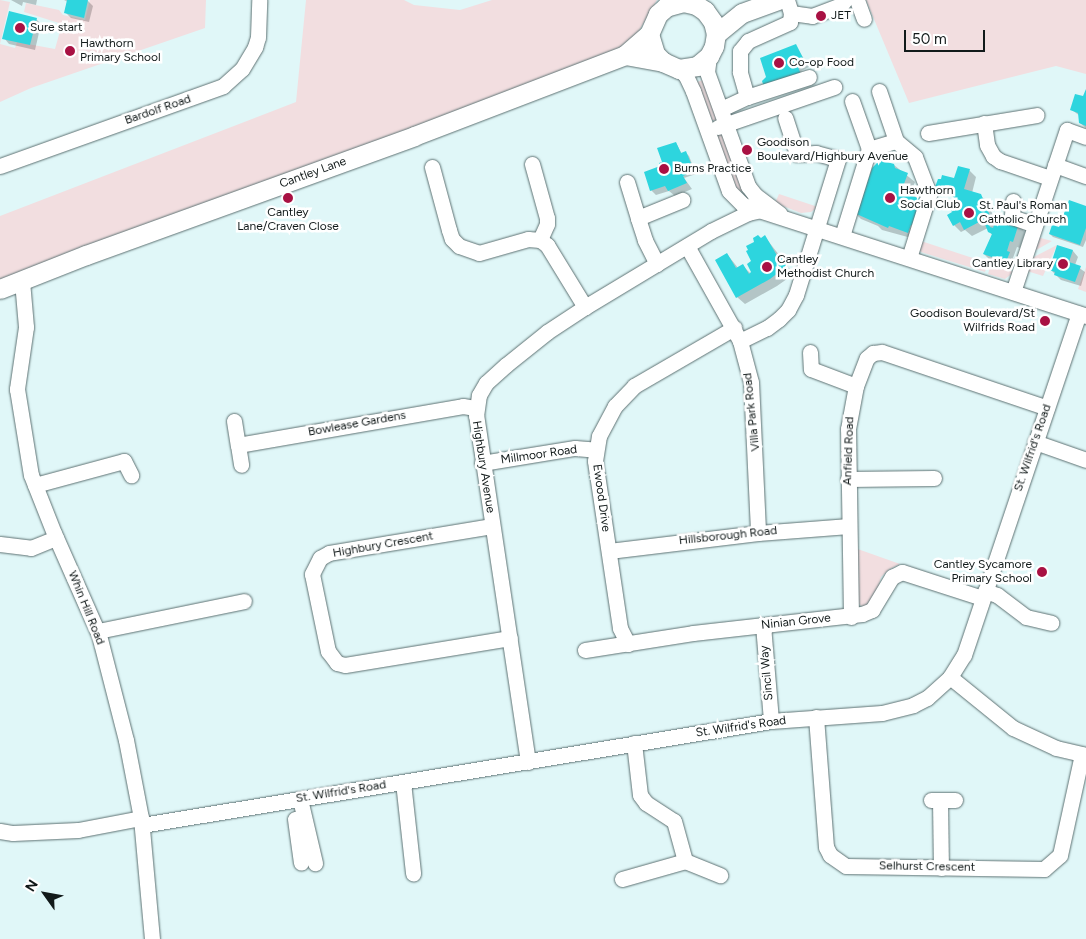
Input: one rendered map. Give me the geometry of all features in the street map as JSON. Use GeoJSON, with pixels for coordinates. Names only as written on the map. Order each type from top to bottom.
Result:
{"type":"FeatureCollection","features":[{"type":"Feature","properties":{"kind":"main road"},"geometry":{"type":"LineString","coordinates":[[671,66],[655,54],[654,17],[666,7],[673,4],[694,5],[742,13],[786,4]]}},
{"type":"Feature","properties":{"kind":"main road"},"geometry":{"type":"LineString","coordinates":[[625,55],[671,66],[696,66],[709,56],[714,46],[716,34],[713,22],[694,5]]}},
{"type":"Feature","properties":{"kind":"main road"},"geometry":{"type":"LineString","coordinates":[[716,34],[742,13]]}},
{"type":"Feature","properties":{"kind":"main road","name":"Cantley Lane"},"geometry":{"type":"LineString","coordinates":[[0,289],[86,255],[423,133],[625,55],[654,17]]}},
{"type":"Feature","properties":{"kind":"street","name":"Bardolf Road"},"geometry":{"type":"LineString","coordinates":[[0,166],[223,86],[242,69],[255,48],[258,37],[259,0]]}},
{"type":"Feature","properties":{"kind":"street"},"geometry":{"type":"LineString","coordinates":[[786,4],[812,16],[841,5],[845,0]]}},
{"type":"Feature","properties":{"kind":"street"},"geometry":{"type":"LineString","coordinates":[[857,0],[864,19]]}},
{"type":"Feature","properties":{"kind":"street"},"geometry":{"type":"LineString","coordinates":[[747,97],[740,72],[740,51],[748,41],[790,22],[786,4]]}},
{"type":"Feature","properties":{"kind":"street"},"geometry":{"type":"LineString","coordinates":[[709,56],[708,72],[748,186],[755,195],[785,218]]}},
{"type":"Feature","properties":{"kind":"street"},"geometry":{"type":"LineString","coordinates":[[671,66],[686,76],[728,191],[734,197],[757,211],[818,228],[1082,315]]}},
{"type":"Feature","properties":{"kind":"street"},"geometry":{"type":"LineString","coordinates":[[721,109],[747,97],[809,77]]}},
{"type":"Feature","properties":{"kind":"street"},"geometry":{"type":"LineString","coordinates":[[707,131],[834,87]]}},
{"type":"Feature","properties":{"kind":"street"},"geometry":{"type":"LineString","coordinates":[[879,91],[896,141],[915,157],[928,194],[909,258]]}},
{"type":"Feature","properties":{"kind":"street"},"geometry":{"type":"LineString","coordinates":[[842,236],[869,148],[852,101]]}},
{"type":"Feature","properties":{"kind":"street"},"geometry":{"type":"LineString","coordinates":[[928,133],[1037,115]]}},
{"type":"Feature","properties":{"kind":"street","name":"Ewood Drive"},"geometry":{"type":"LineString","coordinates":[[628,644],[620,628],[596,468],[596,450],[606,420],[615,406],[634,386],[737,335],[767,328],[788,310],[796,295],[838,159],[816,153],[797,154],[785,118]]}},
{"type":"Feature","properties":{"kind":"street"},"geometry":{"type":"LineString","coordinates":[[984,123],[987,145],[993,156],[1000,161],[1053,172],[1086,176]]}},
{"type":"Feature","properties":{"kind":"street"},"geometry":{"type":"LineString","coordinates":[[1013,292],[1067,130],[1086,137]]}},
{"type":"Feature","properties":{"kind":"street"},"geometry":{"type":"LineString","coordinates":[[869,148],[896,141]]}},
{"type":"Feature","properties":{"kind":"street"},"geometry":{"type":"LineString","coordinates":[[532,164],[547,218],[547,224],[540,240]]}},
{"type":"Feature","properties":{"kind":"street"},"geometry":{"type":"LineString","coordinates":[[432,167],[452,239],[459,246],[479,253],[528,239],[540,240],[547,245],[584,307]]}},
{"type":"Feature","properties":{"kind":"street"},"geometry":{"type":"LineString","coordinates":[[627,182],[645,240],[657,264]]}},
{"type":"Feature","properties":{"kind":"street"},"geometry":{"type":"LineString","coordinates":[[711,231],[726,216],[734,197]]}},
{"type":"Feature","properties":{"kind":"street"},"geometry":{"type":"LineString","coordinates":[[638,218],[682,200]]}},
{"type":"Feature","properties":{"kind":"street"},"geometry":{"type":"LineString","coordinates":[[1014,201],[1012,217],[1035,225]]}},
{"type":"Feature","properties":{"kind":"street"},"geometry":{"type":"LineString","coordinates":[[711,231],[748,213],[757,211]]}},
{"type":"Feature","properties":{"kind":"street","name":"Highbury Avenue"},"geometry":{"type":"LineString","coordinates":[[528,762],[482,463],[476,408],[479,395],[490,378],[547,332],[584,307],[711,231]]}},
{"type":"Feature","properties":{"kind":"street","name":"Villa Park Road"},"geometry":{"type":"LineString","coordinates":[[687,246],[737,335],[751,382],[758,533]]}},
{"type":"Feature","properties":{"kind":"street","name":"Whin Hill Road"},"geometry":{"type":"LineString","coordinates":[[22,281],[26,327],[17,389],[31,475],[56,538],[98,631],[126,740],[142,822],[152,939]]}},
{"type":"Feature","properties":{"kind":"street","name":"St. Wilfrid's Road"},"geometry":{"type":"LineString","coordinates":[[0,830],[13,833],[78,830],[142,822],[296,800],[771,722],[816,716],[882,713],[904,708],[927,698],[950,677],[964,655],[1035,442],[1082,315]]}},
{"type":"Feature","properties":{"kind":"street"},"geometry":{"type":"LineString","coordinates":[[810,352],[811,369],[856,386]]}},
{"type":"Feature","properties":{"kind":"street","name":"Anfield Road"},"geometry":{"type":"LineString","coordinates":[[851,617],[848,429],[856,386],[867,358],[873,353],[882,352],[1047,408]]}},
{"type":"Feature","properties":{"kind":"street","name":"Bowlease Gardens"},"geometry":{"type":"LineString","coordinates":[[238,445],[463,406],[476,408]]}},
{"type":"Feature","properties":{"kind":"street"},"geometry":{"type":"LineString","coordinates":[[234,421],[241,465]]}},
{"type":"Feature","properties":{"kind":"street"},"geometry":{"type":"LineString","coordinates":[[1035,442],[1086,460]]}},
{"type":"Feature","properties":{"kind":"street","name":"Millmoor Road"},"geometry":{"type":"LineString","coordinates":[[482,463],[575,448],[596,450]]}},
{"type":"Feature","properties":{"kind":"street"},"geometry":{"type":"LineString","coordinates":[[35,485],[124,461],[131,475]]}},
{"type":"Feature","properties":{"kind":"street"},"geometry":{"type":"LineString","coordinates":[[848,479],[934,478]]}},
{"type":"Feature","properties":{"kind":"street","name":"Highbury Crescent"},"geometry":{"type":"LineString","coordinates":[[492,526],[329,553],[320,558],[312,574],[328,651],[337,663],[345,665],[510,638]]}},
{"type":"Feature","properties":{"kind":"street","name":"Hillsborough Road"},"geometry":{"type":"LineString","coordinates":[[609,551],[758,533],[849,526]]}},
{"type":"Feature","properties":{"kind":"street"},"geometry":{"type":"LineString","coordinates":[[0,544],[31,548],[56,538]]}},
{"type":"Feature","properties":{"kind":"street","name":"Ninian Grove"},"geometry":{"type":"LineString","coordinates":[[585,650],[763,625],[851,617],[872,610],[892,577],[902,572],[984,595],[997,595],[1026,618],[1051,623]]}},
{"type":"Feature","properties":{"kind":"street"},"geometry":{"type":"LineString","coordinates":[[98,631],[244,601]]}},
{"type":"Feature","properties":{"kind":"street","name":"Sincil Way"},"geometry":{"type":"LineString","coordinates":[[763,625],[771,722]]}},
{"type":"Feature","properties":{"kind":"street"},"geometry":{"type":"LineString","coordinates":[[950,677],[1013,728],[1056,748],[1084,755]]}},
{"type":"Feature","properties":{"kind":"street","name":"Selhurst Crescent"},"geometry":{"type":"LineString","coordinates":[[816,716],[826,847],[830,855],[846,866],[1044,869],[1060,854],[1084,755]]}},
{"type":"Feature","properties":{"kind":"street"},"geometry":{"type":"LineString","coordinates":[[634,743],[640,795],[646,803],[674,821],[685,861]]}},
{"type":"Feature","properties":{"kind":"street"},"geometry":{"type":"LineString","coordinates":[[404,782],[413,873]]}},
{"type":"Feature","properties":{"kind":"street"},"geometry":{"type":"LineString","coordinates":[[296,800],[308,863]]}},
{"type":"Feature","properties":{"kind":"street"},"geometry":{"type":"LineString","coordinates":[[941,868],[942,800]]}},
{"type":"Feature","properties":{"kind":"street"},"geometry":{"type":"LineString","coordinates":[[622,879],[685,861],[720,876]]}},
{"type":"Feature","properties":{"kind":"shaded area"},"geometry":{"type":"Polygon","coordinates":[[[0,0],[10,2],[0,44],[0,0]]]}},
{"type":"Feature","properties":{"kind":"shaded area","name":"Hawthorn Primary School"},"geometry":{"type":"Polygon","coordinates":[[[90,0],[206,0],[205,28],[31,88],[0,102],[0,44],[15,48],[17,42],[55,49],[62,24],[24,12],[26,3],[59,10],[63,15],[85,20],[90,0]]]}},
{"type":"Feature","properties":{"kind":"shaded area"},"geometry":{"type":"Polygon","coordinates":[[[306,0],[404,0],[414,5],[460,10],[492,0],[657,0],[625,55],[0,288],[0,216],[296,102],[306,0]]]}},
{"type":"Feature","properties":{"kind":"shaded area"},"geometry":{"type":"Polygon","coordinates":[[[866,0],[1086,0],[1086,74],[1056,66],[909,103],[866,0]]]}},
{"type":"Feature","properties":{"kind":"shaded area"},"geometry":{"type":"Polygon","coordinates":[[[706,79],[717,121],[712,120],[697,82],[706,79]]]}},
{"type":"Feature","properties":{"kind":"shaded area"},"geometry":{"type":"Polygon","coordinates":[[[720,129],[747,189],[738,192],[715,134],[720,129]]]}},
{"type":"Feature","properties":{"kind":"shaded area"},"geometry":{"type":"Polygon","coordinates":[[[779,194],[818,207],[811,212],[801,213],[775,203],[779,194]]]}},
{"type":"Feature","properties":{"kind":"shaded area"},"geometry":{"type":"Polygon","coordinates":[[[1037,237],[1052,241],[1031,253],[1037,237]]]}},
{"type":"Feature","properties":{"kind":"shaded area"},"geometry":{"type":"Polygon","coordinates":[[[921,241],[988,263],[985,272],[921,252],[918,247],[921,241]]]}},
{"type":"Feature","properties":{"kind":"shaded area"},"geometry":{"type":"Polygon","coordinates":[[[1057,245],[1043,276],[1027,271],[1030,259],[1057,245]]]}},
{"type":"Feature","properties":{"kind":"shaded area"},"geometry":{"type":"Polygon","coordinates":[[[991,264],[1014,272],[1005,279],[988,274],[991,264]]]}},
{"type":"Feature","properties":{"kind":"shaded area"},"geometry":{"type":"Polygon","coordinates":[[[1086,267],[1086,292],[1078,289],[1086,267]]]}},
{"type":"Feature","properties":{"kind":"shaded area"},"geometry":{"type":"Polygon","coordinates":[[[852,547],[900,564],[890,569],[881,577],[878,589],[868,606],[861,606],[855,598],[852,547]]]}},
{"type":"Feature","properties":{"kind":"building"},"geometry":{"type":"Polygon","coordinates":[[[67,0],[88,0],[84,18],[64,13],[67,0]]]}},
{"type":"Feature","properties":{"kind":"building","name":"Sure start"},"geometry":{"type":"Polygon","coordinates":[[[9,11],[37,18],[30,45],[2,39],[9,11]]]}},
{"type":"Feature","properties":{"kind":"building"},"geometry":{"type":"Polygon","coordinates":[[[796,44],[805,62],[797,65],[801,74],[764,87],[762,81],[766,77],[760,58],[796,44]]]}},
{"type":"Feature","properties":{"kind":"building"},"geometry":{"type":"Polygon","coordinates":[[[1086,89],[1086,126],[1079,123],[1078,113],[1070,110],[1075,94],[1083,96],[1086,89]]]}},
{"type":"Feature","properties":{"kind":"building","name":"Burns Practice"},"geometry":{"type":"Polygon","coordinates":[[[676,142],[681,153],[686,151],[694,171],[683,176],[687,183],[668,191],[665,186],[650,191],[644,172],[660,166],[659,163],[662,162],[657,148],[676,142]]]}},
{"type":"Feature","properties":{"kind":"building","name":"Hawthorn Social Club"},"geometry":{"type":"Polygon","coordinates":[[[880,160],[894,164],[895,168],[908,173],[901,192],[905,193],[908,186],[915,189],[910,195],[923,200],[908,233],[889,226],[888,228],[852,212],[856,202],[860,204],[872,168],[880,160]]]}},
{"type":"Feature","properties":{"kind":"building","name":"St. Paul's Roman Catholic Church"},"geometry":{"type":"Polygon","coordinates":[[[958,166],[970,169],[964,189],[981,194],[990,216],[987,220],[990,227],[993,228],[997,216],[1019,223],[1013,242],[1010,241],[1007,251],[1010,252],[1006,262],[983,254],[992,234],[988,232],[985,224],[981,221],[964,230],[960,222],[953,226],[947,215],[952,212],[949,206],[956,202],[951,192],[935,187],[942,175],[954,178],[958,166]]]}},
{"type":"Feature","properties":{"kind":"building"},"geometry":{"type":"Polygon","coordinates":[[[1069,200],[1086,206],[1086,228],[1080,245],[1049,234],[1052,225],[1059,227],[1069,200]]]}},
{"type":"Feature","properties":{"kind":"building","name":"Cantley Methodist Church"},"geometry":{"type":"Polygon","coordinates":[[[758,235],[761,238],[765,235],[779,259],[783,257],[787,266],[770,279],[736,298],[715,260],[727,253],[736,268],[743,264],[749,274],[751,272],[747,264],[751,261],[746,251],[748,250],[746,246],[754,242],[753,238],[758,235]]]}},
{"type":"Feature","properties":{"kind":"building","name":"Cantley Library"},"geometry":{"type":"Polygon","coordinates":[[[1057,245],[1073,250],[1069,262],[1081,266],[1075,282],[1054,275],[1055,272],[1049,270],[1057,245]]]}},
{"type":"Feature","properties":{"kind":"place","name":"JET"},"geometry":{"type":"Point","coordinates":[821,16]}},
{"type":"Feature","properties":{"kind":"place","name":"Sure start"},"geometry":{"type":"Point","coordinates":[20,28]}},
{"type":"Feature","properties":{"kind":"place","name":"Hawthorn Primary School"},"geometry":{"type":"Point","coordinates":[70,51]}},
{"type":"Feature","properties":{"kind":"place","name":"Co-op Food"},"geometry":{"type":"Point","coordinates":[779,63]}},
{"type":"Feature","properties":{"kind":"place","name":"Goodison Boulevard/Highbury Avenue"},"geometry":{"type":"Point","coordinates":[747,150]}},
{"type":"Feature","properties":{"kind":"place","name":"Burns Practice"},"geometry":{"type":"Point","coordinates":[664,169]}},
{"type":"Feature","properties":{"kind":"place","name":"Cantley Lane/Craven Close"},"geometry":{"type":"Point","coordinates":[288,198]}},
{"type":"Feature","properties":{"kind":"place","name":"Hawthorn Social Club"},"geometry":{"type":"Point","coordinates":[890,198]}},
{"type":"Feature","properties":{"kind":"place","name":"St. Paul's Roman Catholic Church"},"geometry":{"type":"Point","coordinates":[969,213]}},
{"type":"Feature","properties":{"kind":"place","name":"Cantley Library"},"geometry":{"type":"Point","coordinates":[1063,264]}},
{"type":"Feature","properties":{"kind":"place","name":"Cantley Methodist Church"},"geometry":{"type":"Point","coordinates":[767,267]}},
{"type":"Feature","properties":{"kind":"place","name":"Goodison Boulevard/St Wilfrids Road"},"geometry":{"type":"Point","coordinates":[1045,321]}},
{"type":"Feature","properties":{"kind":"place","name":"Cantley Sycamore Primary School"},"geometry":{"type":"Point","coordinates":[1042,572]}}]}
